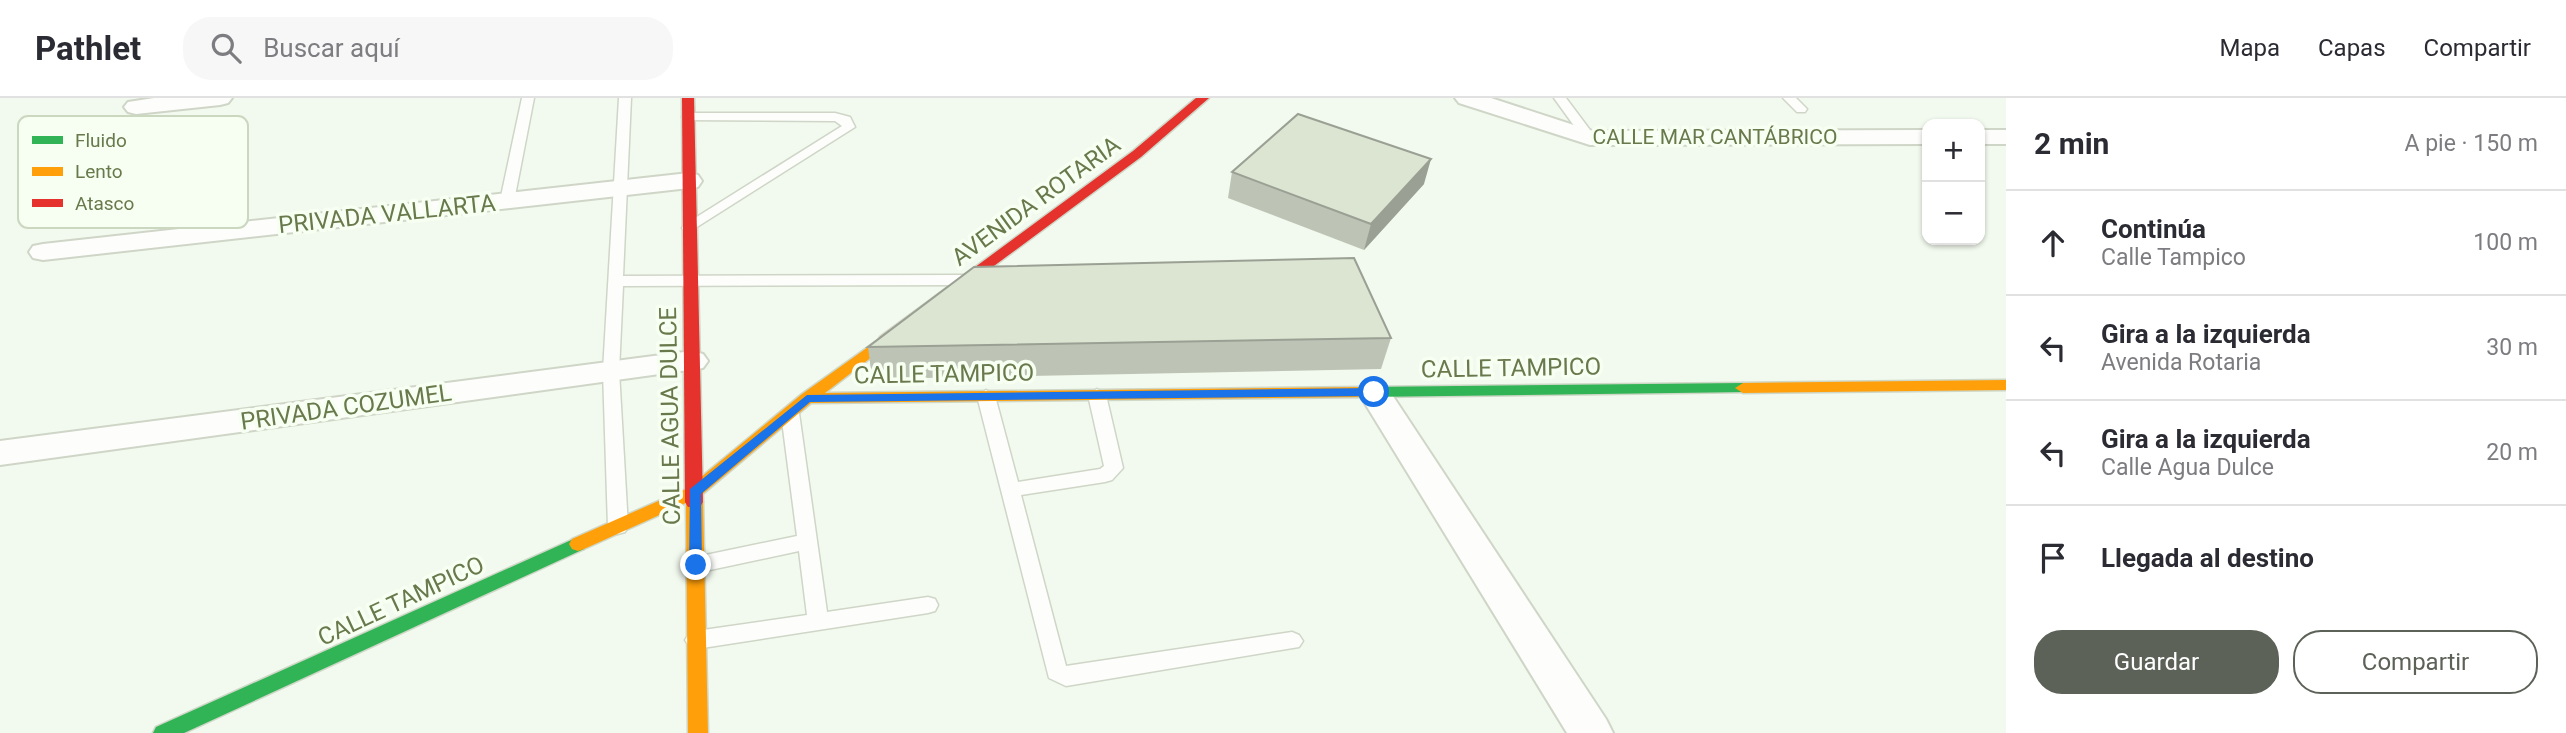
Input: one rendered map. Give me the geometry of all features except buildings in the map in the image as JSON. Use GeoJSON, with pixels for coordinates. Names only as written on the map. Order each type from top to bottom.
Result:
{"type":"FeatureCollection","features":[{"type":"Feature","properties":{"kind":"street"},"geometry":{"type":"LineString","coordinates":[[136,107],[220,98]]}},
{"type":"Feature","properties":{"kind":"street","name":"CALLE AGUA DULCE"},"geometry":{"type":"LineString","coordinates":[[688,98],[698,733]]}},
{"type":"Feature","properties":{"kind":"street","name":"AVENIDA ROTARIA"},"geometry":{"type":"LineString","coordinates":[[694,492],[807,398],[1137,154],[1203,98]]}},
{"type":"Feature","properties":{"kind":"street","name":"CALLE MAR CANTÁBRICO"},"geometry":{"type":"LineString","coordinates":[[1467,98],[1590,138],[1922,138]]}},
{"type":"Feature","properties":{"kind":"street"},"geometry":{"type":"LineString","coordinates":[[1985,137],[2006,137]]}},
{"type":"Feature","properties":{"kind":"street","name":"PRIVADA VALLARTA"},"geometry":{"type":"LineString","coordinates":[[43,252],[689,181]]}},
{"type":"Feature","properties":{"kind":"street","name":"PRIVADA COZUMEL"},"geometry":{"type":"LineString","coordinates":[[0,453],[692,361]]}},
{"type":"Feature","properties":{"kind":"street","name":"CALLE TAMPICO"},"geometry":{"type":"LineString","coordinates":[[807,398],[2006,385]]}},
{"type":"Feature","properties":{"kind":"street"},"geometry":{"type":"LineString","coordinates":[[1374,392],[1591,733]]}},
{"type":"Feature","properties":{"kind":"street","name":"CALLE TAMPICO"},"geometry":{"type":"LineString","coordinates":[[185,728],[694,492]]}},
{"type":"Feature","properties":{"kind":"lane"},"geometry":{"type":"LineString","coordinates":[[507,201],[528,98]]}},
{"type":"Feature","properties":{"kind":"lane"},"geometry":{"type":"LineString","coordinates":[[618,527],[611,372],[625,98]]}},
{"type":"Feature","properties":{"kind":"lane"},"geometry":{"type":"LineString","coordinates":[[1560,98],[1590,138]]}},
{"type":"Feature","properties":{"kind":"lane"},"geometry":{"type":"LineString","coordinates":[[1789,98],[1801,109]]}},
{"type":"Feature","properties":{"kind":"lane"},"geometry":{"type":"LineString","coordinates":[[688,117],[835,117],[846,120],[849,127],[690,228]]}},
{"type":"Feature","properties":{"kind":"lane"},"geometry":{"type":"LineString","coordinates":[[615,281],[967,280]]}},
{"type":"Feature","properties":{"kind":"lane"},"geometry":{"type":"LineString","coordinates":[[1011,490],[1105,475],[1114,468],[1097,395]]}},
{"type":"Feature","properties":{"kind":"lane"},"geometry":{"type":"LineString","coordinates":[[986,396],[1057,671],[1066,677],[1292,641]]}},
{"type":"Feature","properties":{"kind":"lane"},"geometry":{"type":"LineString","coordinates":[[790,413],[818,622]]}},
{"type":"Feature","properties":{"kind":"lane"},"geometry":{"type":"LineString","coordinates":[[696,565],[808,541]]}},
{"type":"Feature","properties":{"kind":"lane"},"geometry":{"type":"LineString","coordinates":[[696,640],[928,605]]}},
{"type":"Feature","properties":{"kind":"traffic: fast"},"geometry":{"type":"LineString","coordinates":[[1367,392],[1743,388]]}},
{"type":"Feature","properties":{"kind":"traffic: fast"},"geometry":{"type":"LineString","coordinates":[[163,733],[578,544]]}},
{"type":"Feature","properties":{"kind":"traffic: slow"},"geometry":{"type":"LineString","coordinates":[[578,544],[694,492],[807,398],[885,340]]}},
{"type":"Feature","properties":{"kind":"traffic: slow"},"geometry":{"type":"LineString","coordinates":[[1743,388],[2006,385]]}},
{"type":"Feature","properties":{"kind":"traffic: slow"},"geometry":{"type":"LineString","coordinates":[[807,398],[1367,392]]}},
{"type":"Feature","properties":{"kind":"traffic: slow"},"geometry":{"type":"LineString","coordinates":[[694,502],[698,733]]}},
{"type":"Feature","properties":{"kind":"traffic: jam"},"geometry":{"type":"LineString","coordinates":[[688,98],[694,502]]}},
{"type":"Feature","properties":{"kind":"traffic: jam"},"geometry":{"type":"LineString","coordinates":[[885,340],[1137,154],[1203,98]]}},
{"type":"Feature","properties":{"kind":"route"},"geometry":{"type":"LineString","coordinates":[[696,565],[694,492],[807,398],[1374,392]]}}]}
